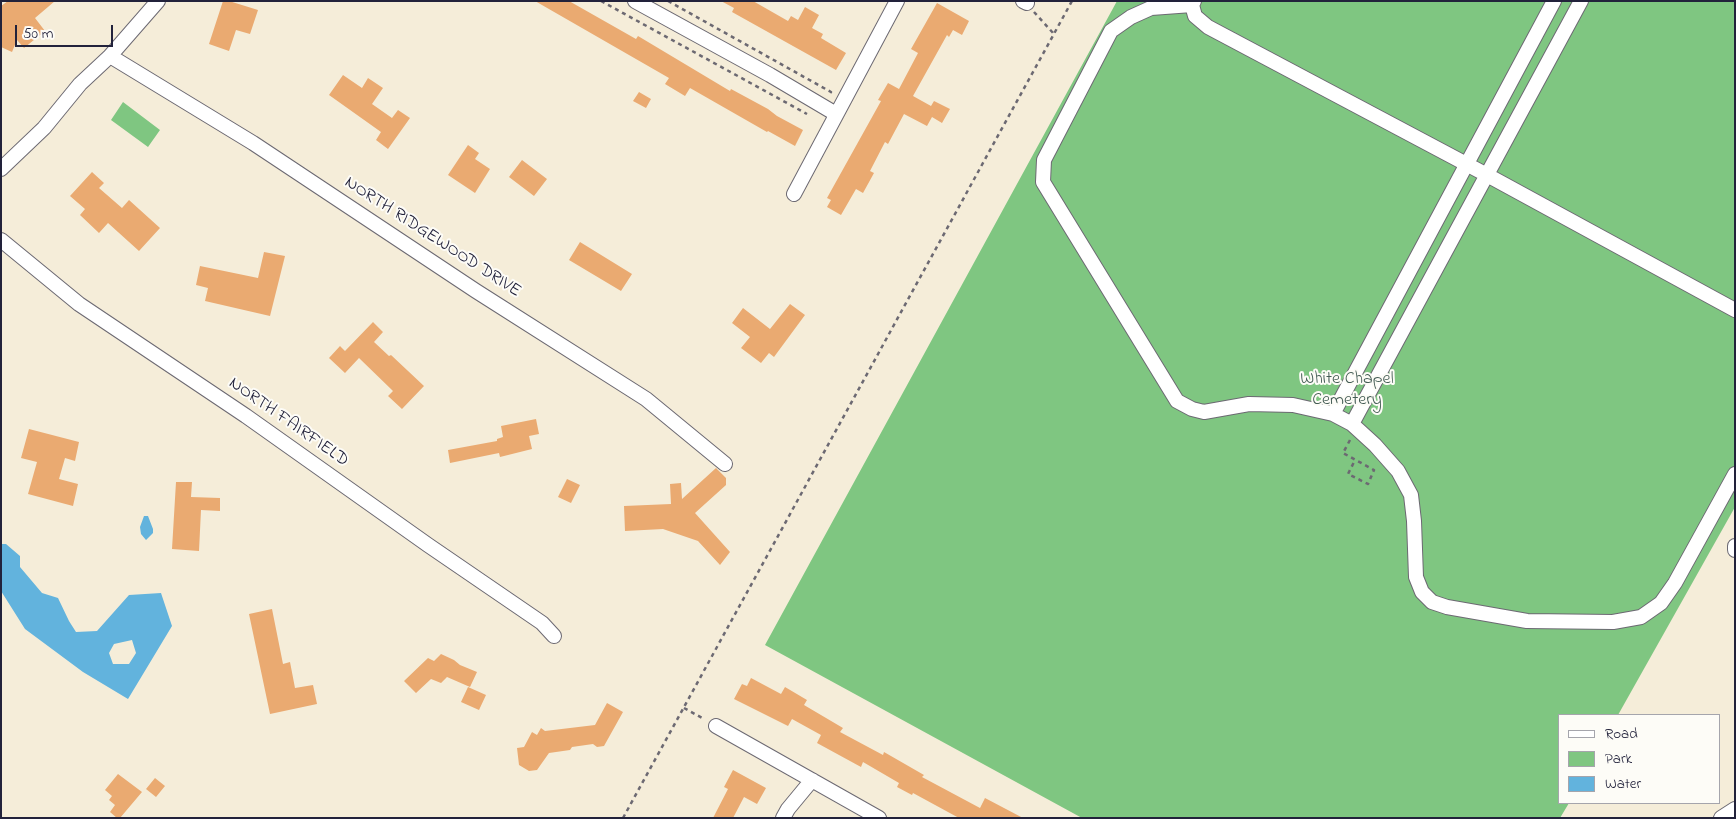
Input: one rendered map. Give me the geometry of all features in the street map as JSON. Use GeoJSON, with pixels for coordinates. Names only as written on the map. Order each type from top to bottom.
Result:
{"type":"FeatureCollection","features":[{"type":"Feature","properties":{"kind":"street"},"geometry":{"type":"LineString","coordinates":[[1,169],[44,128],[80,84],[110,56],[158,1]]}},
{"type":"Feature","properties":{"kind":"street"},"geometry":{"type":"LineString","coordinates":[[635,1],[770,75],[836,114]]}},
{"type":"Feature","properties":{"kind":"street"},"geometry":{"type":"LineString","coordinates":[[794,194],[897,1]]}},
{"type":"Feature","properties":{"kind":"street"},"geometry":{"type":"LineString","coordinates":[[1333,414],[1554,1]]}},
{"type":"Feature","properties":{"kind":"street"},"geometry":{"type":"LineString","coordinates":[[1354,426],[1581,1]]}},
{"type":"Feature","properties":{"kind":"street"},"geometry":{"type":"LineString","coordinates":[[1735,310],[1487,175],[1208,27],[1196,16],[1193,3],[1151,8],[1130,17],[1111,31],[1044,160],[1043,182],[1177,401],[1192,409],[1204,412],[1249,404],[1293,405],[1333,414],[1354,426],[1375,445],[1398,472],[1411,495],[1416,577],[1422,592],[1432,602],[1447,607],[1527,621],[1613,622],[1640,617],[1661,603],[1675,583],[1735,474]]}},
{"type":"Feature","properties":{"kind":"street","name":"NORTH RIDGEWOOD DRIVE"},"geometry":{"type":"LineString","coordinates":[[110,56],[253,142],[476,291],[646,399],[725,464]]}},
{"type":"Feature","properties":{"kind":"street","name":"NORTH FAIRFIELD"},"geometry":{"type":"LineString","coordinates":[[1,240],[79,304],[246,416],[542,623],[554,636]]}},
{"type":"Feature","properties":{"kind":"street"},"geometry":{"type":"LineString","coordinates":[[716,726],[879,818]]}},
{"type":"Feature","properties":{"kind":"street"},"geometry":{"type":"LineString","coordinates":[[784,818],[788,809],[812,780]]}},
{"type":"Feature","properties":{"kind":"street"},"geometry":{"type":"LineString","coordinates":[[1721,818],[1735,809]]}},
{"type":"Feature","properties":{"kind":"path"},"geometry":{"type":"LineString","coordinates":[[623,818],[1072,1]]}},
{"type":"Feature","properties":{"kind":"path"},"geometry":{"type":"LineString","coordinates":[[1025,2],[1054,34]]}},
{"type":"Feature","properties":{"kind":"path"},"geometry":{"type":"LineString","coordinates":[[1354,426],[1343,453],[1374,470],[1368,484],[1348,474],[1355,460]]}},
{"type":"Feature","properties":{"kind":"path"},"geometry":{"type":"LineString","coordinates":[[684,708],[716,726]]}},
{"type":"Feature","properties":{"kind":"green space","name":"White Chapel Cemetery"},"geometry":{"type":"Polygon","coordinates":[[[1117,1],[1735,1],[1735,507],[1619,714],[1558,714],[1558,804],[1568,804],[1560,818],[1082,818],[765,645],[1117,1]]]}},
{"type":"Feature","properties":{"kind":"green space"},"geometry":{"type":"Polygon","coordinates":[[[123,102],[160,130],[148,147],[111,120],[123,102]]]}},
{"type":"Feature","properties":{"kind":"water"},"geometry":{"type":"Polygon","coordinates":[[[144,516],[148,516],[153,529],[153,533],[146,540],[141,534],[140,527],[144,516]]]}},
{"type":"Feature","properties":{"kind":"water"},"geometry":{"type":"Polygon","coordinates":[[[1,544],[6,544],[20,556],[20,567],[42,593],[58,598],[76,632],[97,631],[129,595],[161,593],[172,626],[128,699],[83,672],[25,629],[1,591],[1,544]],[[132,640],[114,644],[109,653],[113,664],[129,664],[136,653],[132,640]]]}},
{"type":"Feature","properties":{"kind":"building"},"geometry":{"type":"Polygon","coordinates":[[[8,1],[55,1],[35,18],[45,31],[24,48],[17,40],[12,52],[1,47],[1,6],[8,1]]]}},
{"type":"Feature","properties":{"kind":"building"},"geometry":{"type":"Polygon","coordinates":[[[223,1],[258,10],[250,34],[236,30],[229,51],[209,44],[223,1]]]}},
{"type":"Feature","properties":{"kind":"building"},"geometry":{"type":"Polygon","coordinates":[[[535,1],[569,1],[636,39],[638,36],[730,91],[731,89],[803,130],[795,146],[690,88],[685,96],[665,84],[669,78],[535,1]]]}},
{"type":"Feature","properties":{"kind":"building"},"geometry":{"type":"Polygon","coordinates":[[[721,1],[753,1],[788,21],[791,16],[798,20],[805,7],[819,15],[812,28],[823,34],[821,38],[846,53],[836,70],[732,12],[734,8],[721,1]]]}},
{"type":"Feature","properties":{"kind":"building"},"geometry":{"type":"Polygon","coordinates":[[[937,3],[969,21],[962,35],[953,30],[949,37],[947,35],[913,96],[931,106],[934,101],[950,109],[942,123],[932,117],[927,126],[904,114],[888,144],[885,142],[870,171],[874,173],[863,193],[856,189],[841,215],[827,207],[831,200],[827,198],[881,101],[878,100],[888,83],[899,89],[918,53],[911,49],[937,3]]]}},
{"type":"Feature","properties":{"kind":"building"},"geometry":{"type":"Polygon","coordinates":[[[343,75],[362,88],[368,78],[383,88],[372,104],[392,118],[398,110],[410,118],[388,149],[376,140],[381,132],[329,95],[343,75]]]}},
{"type":"Feature","properties":{"kind":"building"},"geometry":{"type":"Polygon","coordinates":[[[639,92],[651,99],[646,108],[633,101],[639,92]]]}},
{"type":"Feature","properties":{"kind":"building"},"geometry":{"type":"Polygon","coordinates":[[[468,145],[479,153],[475,159],[490,169],[475,193],[448,175],[468,145]]]}},
{"type":"Feature","properties":{"kind":"building"},"geometry":{"type":"Polygon","coordinates":[[[522,160],[547,179],[534,196],[509,177],[522,160]]]}},
{"type":"Feature","properties":{"kind":"building"},"geometry":{"type":"Polygon","coordinates":[[[92,172],[104,183],[99,188],[122,208],[129,200],[160,228],[139,251],[108,223],[99,233],[80,215],[85,209],[70,196],[92,172]]]}},
{"type":"Feature","properties":{"kind":"building"},"geometry":{"type":"Polygon","coordinates":[[[580,242],[632,274],[621,291],[569,260],[580,242]]]}},
{"type":"Feature","properties":{"kind":"building"},"geometry":{"type":"Polygon","coordinates":[[[264,252],[285,256],[270,316],[205,301],[208,288],[196,285],[200,266],[258,278],[264,252]]]}},
{"type":"Feature","properties":{"kind":"building"},"geometry":{"type":"Polygon","coordinates":[[[790,304],[805,315],[774,357],[769,353],[761,363],[741,348],[750,337],[732,323],[743,308],[770,329],[790,304]]]}},
{"type":"Feature","properties":{"kind":"building"},"geometry":{"type":"Polygon","coordinates":[[[373,322],[383,332],[374,342],[424,386],[402,409],[388,396],[393,391],[359,358],[345,373],[329,358],[340,346],[345,351],[373,322]]]}},
{"type":"Feature","properties":{"kind":"building"},"geometry":{"type":"Polygon","coordinates":[[[536,419],[539,434],[529,436],[532,449],[500,457],[499,453],[450,463],[448,450],[497,441],[497,439],[503,437],[501,426],[536,419]]]}},
{"type":"Feature","properties":{"kind":"building"},"geometry":{"type":"Polygon","coordinates":[[[29,429],[79,442],[75,461],[65,458],[59,479],[78,484],[73,506],[28,494],[37,462],[21,458],[29,429]]]}},
{"type":"Feature","properties":{"kind":"building"},"geometry":{"type":"Polygon","coordinates":[[[716,468],[726,478],[726,485],[695,513],[730,552],[720,565],[698,541],[663,529],[625,531],[624,506],[671,504],[670,484],[681,483],[682,499],[716,468]]]}},
{"type":"Feature","properties":{"kind":"building"},"geometry":{"type":"Polygon","coordinates":[[[567,479],[580,485],[571,503],[558,497],[567,479]]]}},
{"type":"Feature","properties":{"kind":"building"},"geometry":{"type":"Polygon","coordinates":[[[176,482],[192,482],[191,497],[220,498],[220,511],[201,510],[199,551],[172,549],[176,482]]]}},
{"type":"Feature","properties":{"kind":"building"},"geometry":{"type":"Polygon","coordinates":[[[272,609],[283,664],[290,662],[295,688],[313,685],[317,704],[270,714],[249,614],[272,609]]]}},
{"type":"Feature","properties":{"kind":"building"},"geometry":{"type":"Polygon","coordinates":[[[441,654],[477,672],[470,687],[447,677],[441,683],[431,679],[416,693],[404,681],[428,658],[434,661],[441,654]]]}},
{"type":"Feature","properties":{"kind":"building"},"geometry":{"type":"Polygon","coordinates":[[[751,678],[781,694],[785,687],[807,700],[804,705],[843,728],[840,732],[883,755],[884,752],[924,775],[922,777],[980,808],[985,798],[1023,818],[959,818],[913,793],[912,795],[897,787],[899,783],[863,762],[861,767],[817,743],[821,735],[792,719],[788,726],[734,699],[742,684],[747,686],[751,678]]]}},
{"type":"Feature","properties":{"kind":"building"},"geometry":{"type":"Polygon","coordinates":[[[468,687],[486,695],[479,710],[461,702],[468,687]]]}},
{"type":"Feature","properties":{"kind":"building"},"geometry":{"type":"Polygon","coordinates":[[[607,703],[623,712],[604,746],[597,747],[593,744],[549,753],[537,770],[529,771],[519,765],[517,748],[524,747],[532,732],[537,735],[541,728],[545,731],[595,725],[607,703]]]}},
{"type":"Feature","properties":{"kind":"building"},"geometry":{"type":"Polygon","coordinates":[[[733,770],[766,788],[757,804],[744,797],[733,818],[713,818],[728,789],[724,787],[733,770]]]}},
{"type":"Feature","properties":{"kind":"building"},"geometry":{"type":"Polygon","coordinates":[[[118,774],[142,792],[120,818],[117,818],[110,812],[115,805],[109,800],[112,796],[105,790],[118,774]]]}},
{"type":"Feature","properties":{"kind":"building"},"geometry":{"type":"Polygon","coordinates":[[[155,778],[165,786],[156,797],[146,789],[155,778]]]}}]}
